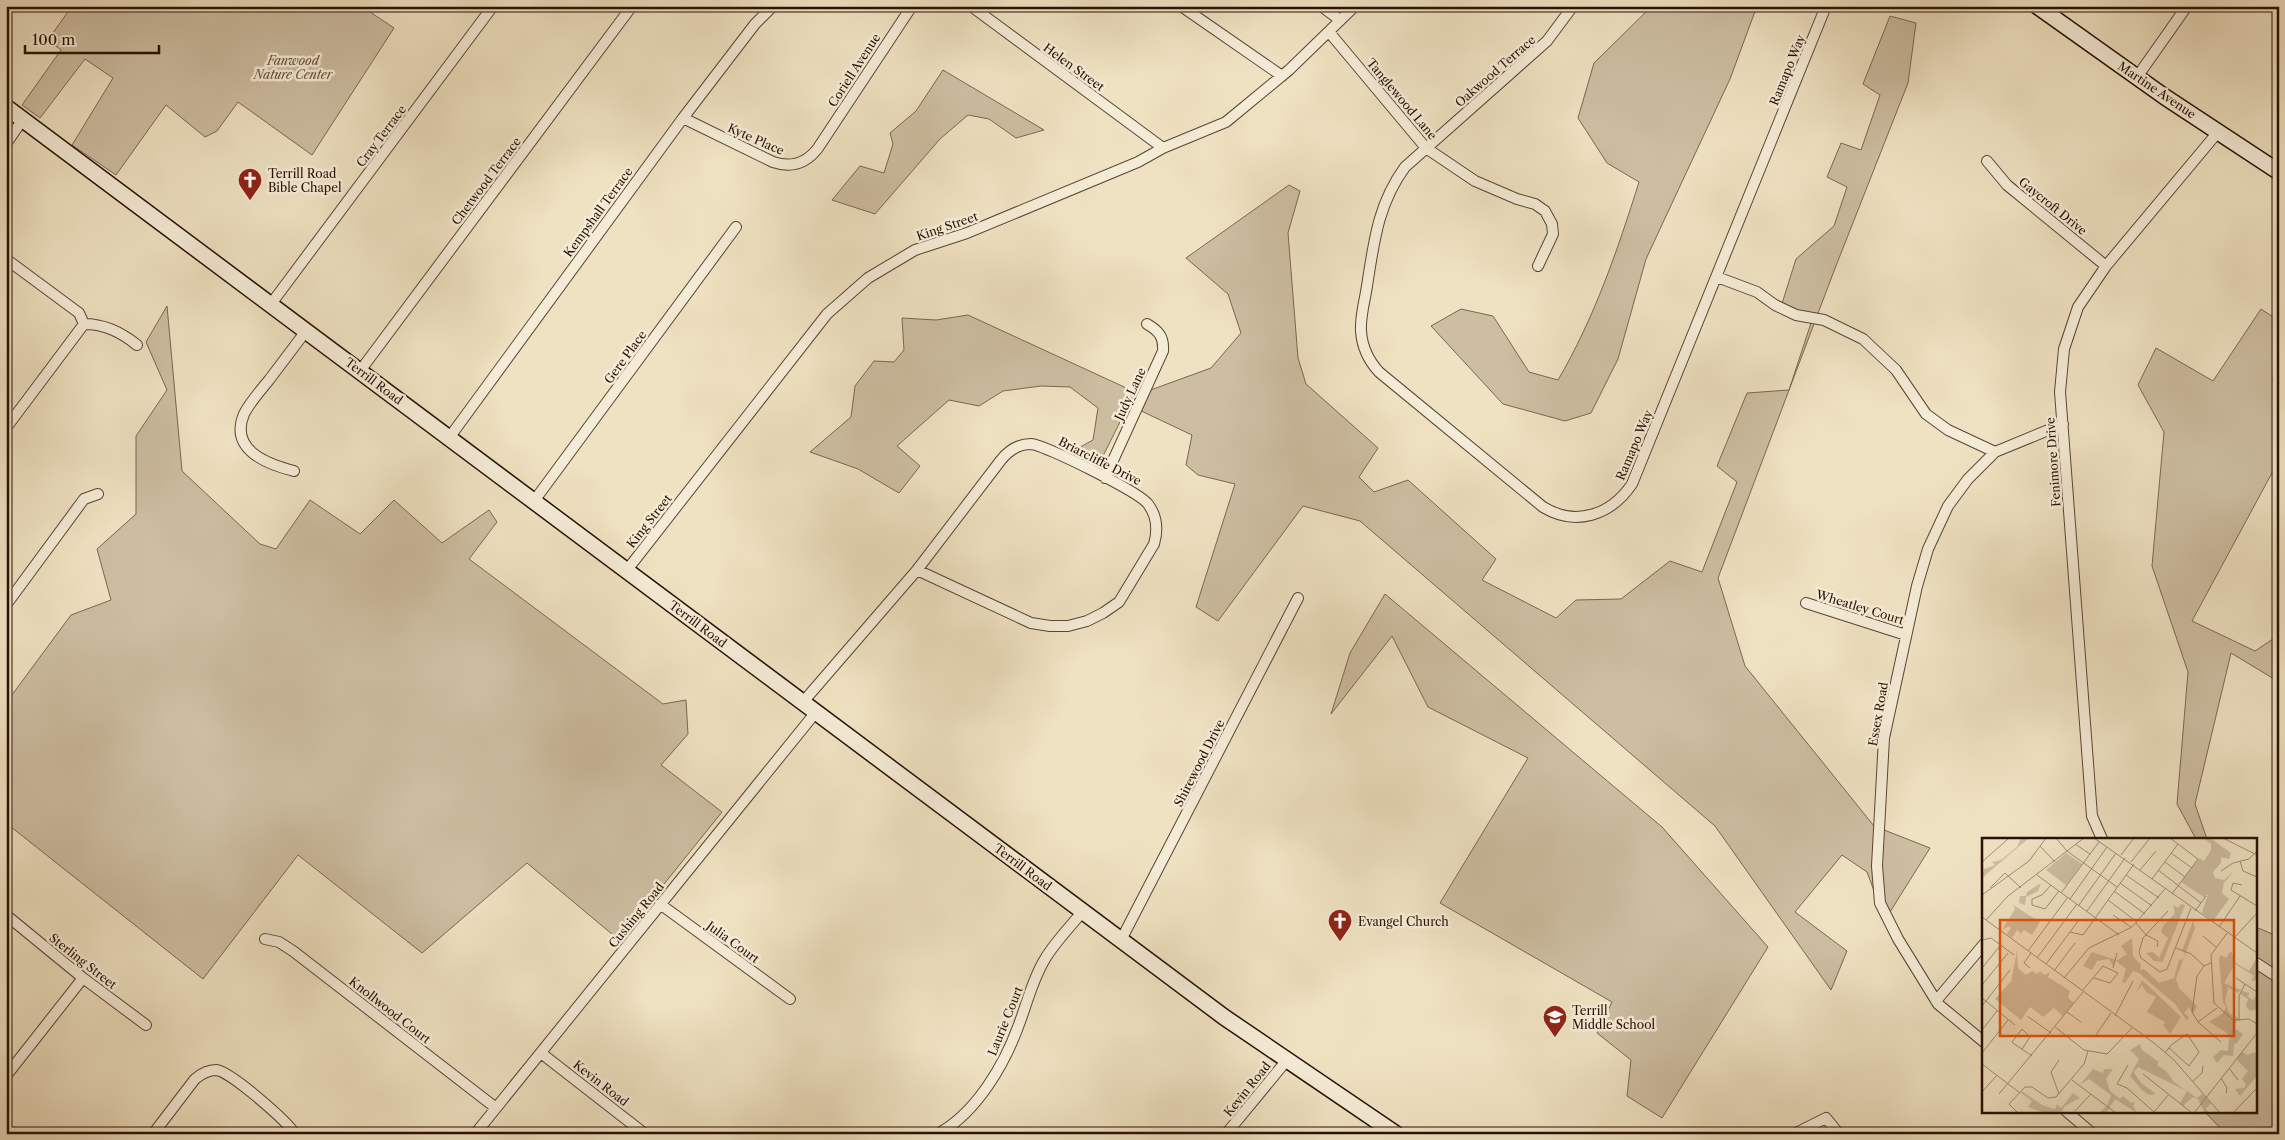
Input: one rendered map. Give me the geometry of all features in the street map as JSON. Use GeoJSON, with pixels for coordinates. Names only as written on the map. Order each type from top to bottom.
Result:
{"type":"FeatureCollection","features":[{"type":"Feature","properties":{"kind":"street","name":"Cray Terrace"},"geometry":{"type":"LineString","coordinates":[[271,304],[493,6]]}},
{"type":"Feature","properties":{"kind":"street","name":"Chetwood Terrace"},"geometry":{"type":"LineString","coordinates":[[360,371],[632,6]]}},
{"type":"Feature","properties":{"kind":"street","name":"Kempshall Terrace"},"geometry":{"type":"LineString","coordinates":[[449,438],[683,118],[756,24],[773,6]]}},
{"type":"Feature","properties":{"kind":"street","name":"Coriell Avenue"},"geometry":{"type":"LineString","coordinates":[[818,148],[912,6]]}},
{"type":"Feature","properties":{"kind":"street","name":"Helen Street"},"geometry":{"type":"LineString","coordinates":[[971,6],[1163,148]]}},
{"type":"Feature","properties":{"kind":"street"},"geometry":{"type":"LineString","coordinates":[[1181,6],[1282,76]]}},
{"type":"Feature","properties":{"kind":"street"},"geometry":{"type":"LineString","coordinates":[[1321,6],[1340,20]]}},
{"type":"Feature","properties":{"kind":"street","name":"King Street"},"geometry":{"type":"LineString","coordinates":[[627,570],[827,314],[868,278],[915,250],[967,233],[1138,162],[1163,148],[1226,122],[1282,76],[1355,6]]}},
{"type":"Feature","properties":{"kind":"street","name":"Oakwood Terrace"},"geometry":{"type":"LineString","coordinates":[[1426,148],[1547,41],[1573,6]]}},
{"type":"Feature","properties":{"kind":"street","name":"Ramapo Way"},"geometry":{"type":"LineString","coordinates":[[1426,148],[1405,167],[1387,195],[1383,206],[1376,233],[1362,318],[1361,332],[1365,350],[1379,372],[1548,510],[1566,516],[1592,516],[1604,511],[1625,495],[1632,484],[1718,277],[1826,6]]}},
{"type":"Feature","properties":{"kind":"street","name":"Martine Avenue"},"geometry":{"type":"LineString","coordinates":[[2037,6],[2137,77],[2279,172]]}},
{"type":"Feature","properties":{"kind":"street"},"geometry":{"type":"LineString","coordinates":[[2137,77],[2187,6]]}},
{"type":"Feature","properties":{"kind":"street","name":"Tanglewood Lane"},"geometry":{"type":"LineString","coordinates":[[1329,32],[1426,148],[1475,181],[1517,199],[1535,204],[1545,211],[1552,224],[1552,234],[1538,266]]}},
{"type":"Feature","properties":{"kind":"street","name":"Terrill Road"},"geometry":{"type":"LineString","coordinates":[[6,107],[1224,1017],[1396,1134]]}},
{"type":"Feature","properties":{"kind":"street","name":"Kyte Place"},"geometry":{"type":"LineString","coordinates":[[683,118],[780,164],[801,162],[818,148]]}},
{"type":"Feature","properties":{"kind":"street"},"geometry":{"type":"LineString","coordinates":[[6,144],[23,119]]}},
{"type":"Feature","properties":{"kind":"street","name":"Fenimore Drive"},"geometry":{"type":"LineString","coordinates":[[2102,838],[2092,816],[2060,392],[2064,349],[2078,307],[2106,266],[2218,132]]}},
{"type":"Feature","properties":{"kind":"street","name":"Gaycroft Drive"},"geometry":{"type":"LineString","coordinates":[[1987,161],[2008,185],[2106,266]]}},
{"type":"Feature","properties":{"kind":"street","name":"Gere Place"},"geometry":{"type":"LineString","coordinates":[[534,501],[736,227]]}},
{"type":"Feature","properties":{"kind":"street"},"geometry":{"type":"LineString","coordinates":[[6,260],[79,313],[84,324]]}},
{"type":"Feature","properties":{"kind":"street"},"geometry":{"type":"LineString","coordinates":[[1718,277],[1757,292],[1775,305],[1796,315],[1824,320],[1864,339],[1896,370],[1926,414],[1948,430],[1995,452]]}},
{"type":"Feature","properties":{"kind":"street"},"geometry":{"type":"LineString","coordinates":[[84,324],[100,326],[119,332],[138,345]]}},
{"type":"Feature","properties":{"kind":"street"},"geometry":{"type":"LineString","coordinates":[[6,428],[84,324]]}},
{"type":"Feature","properties":{"kind":"street","name":"Judy Lane"},"geometry":{"type":"LineString","coordinates":[[1105,478],[1163,351],[1158,330],[1147,324]]}},
{"type":"Feature","properties":{"kind":"street"},"geometry":{"type":"LineString","coordinates":[[294,470],[272,466],[252,453],[244,441],[242,426],[249,405],[306,331]]}},
{"type":"Feature","properties":{"kind":"street","name":"Essex Road"},"geometry":{"type":"LineString","coordinates":[[1982,1040],[1936,1001],[1898,939],[1880,903],[1877,866],[1884,738],[1906,634],[1928,549],[1948,506],[1968,479],[1995,452],[2063,424]]}},
{"type":"Feature","properties":{"kind":"street","name":"Briarcliffe Drive"},"geometry":{"type":"LineString","coordinates":[[803,702],[918,570],[1001,460],[1018,446],[1040,445],[1140,496],[1146,502],[1155,518],[1156,536],[1150,554],[1119,602],[1095,618],[1068,626],[1031,623],[918,570]]}},
{"type":"Feature","properties":{"kind":"street"},"geometry":{"type":"LineString","coordinates":[[6,605],[84,499],[98,494]]}},
{"type":"Feature","properties":{"kind":"street","name":"Shirewood Drive"},"geometry":{"type":"LineString","coordinates":[[1121,940],[1298,598]]}},
{"type":"Feature","properties":{"kind":"street","name":"Wheatley Court"},"geometry":{"type":"LineString","coordinates":[[1806,603],[1906,634]]}},
{"type":"Feature","properties":{"kind":"street","name":"Cushing Road"},"geometry":{"type":"LineString","coordinates":[[475,1134],[816,712]]}},
{"type":"Feature","properties":{"kind":"street","name":"Julia Court"},"geometry":{"type":"LineString","coordinates":[[660,904],[790,999]]}},
{"type":"Feature","properties":{"kind":"street","name":"Laurie Court"},"geometry":{"type":"LineString","coordinates":[[941,1132],[953,1124],[991,1082],[1007,1054],[1045,959],[1083,912]]}},
{"type":"Feature","properties":{"kind":"street","name":"Sterling Street"},"geometry":{"type":"LineString","coordinates":[[6,915],[83,978],[146,1025]]}},
{"type":"Feature","properties":{"kind":"street","name":"Knollwood Court"},"geometry":{"type":"LineString","coordinates":[[265,939],[278,942],[293,951],[496,1108]]}},
{"type":"Feature","properties":{"kind":"street"},"geometry":{"type":"LineString","coordinates":[[1936,1001],[1982,946]]}},
{"type":"Feature","properties":{"kind":"street"},"geometry":{"type":"LineString","coordinates":[[2258,964],[2279,978]]}},
{"type":"Feature","properties":{"kind":"street"},"geometry":{"type":"LineString","coordinates":[[6,1076],[83,978]]}},
{"type":"Feature","properties":{"kind":"street","name":"Kevin Road"},"geometry":{"type":"LineString","coordinates":[[541,1053],[646,1134]]}},
{"type":"Feature","properties":{"kind":"street","name":"Kevin Road"},"geometry":{"type":"LineString","coordinates":[[1226,1134],[1287,1060]]}},
{"type":"Feature","properties":{"kind":"street"},"geometry":{"type":"LineString","coordinates":[[153,1134],[201,1074],[217,1070],[233,1077],[288,1124],[295,1134]]}},
{"type":"Feature","properties":{"kind":"street"},"geometry":{"type":"LineString","coordinates":[[2067,1112],[2093,1134]]}},
{"type":"Feature","properties":{"kind":"street"},"geometry":{"type":"LineString","coordinates":[[1794,1134],[1826,1118],[1838,1134]]}},
{"type":"Feature","properties":{"kind":"green space","name":"Fanwood Nature Center"},"geometry":{"type":"Polygon","coordinates":[[[72,6],[361,6],[394,28],[312,155],[238,102],[217,131],[205,137],[166,105],[116,175],[72,145],[113,78],[85,59],[40,118],[22,105],[61,50],[48,40],[72,6]]]}},
{"type":"Feature","properties":{"kind":"green space"},"geometry":{"type":"Polygon","coordinates":[[[1652,6],[1757,6],[1730,79],[1646,259],[1618,359],[1591,413],[1565,421],[1503,404],[1431,326],[1461,309],[1493,316],[1529,372],[1558,380],[1594,308],[1623,233],[1639,182],[1607,163],[1578,118],[1594,63],[1652,6]]]}},
{"type":"Feature","properties":{"kind":"green space"},"geometry":{"type":"Polygon","coordinates":[[[1890,16],[1916,23],[1908,83],[1834,271],[1718,578],[1745,666],[1874,826],[1930,848],[1885,920],[1867,872],[1842,855],[1795,912],[1847,951],[1831,990],[1715,826],[1360,521],[1303,506],[1218,621],[1196,607],[1235,484],[1198,475],[1186,465],[1192,435],[1137,409],[1145,392],[1211,368],[1241,333],[1228,294],[1186,258],[1289,185],[1300,191],[1288,233],[1298,358],[1306,384],[1378,448],[1359,477],[1374,492],[1408,480],[1496,559],[1482,580],[1556,618],[1576,600],[1621,599],[1670,561],[1702,572],[1737,482],[1717,466],[1747,393],[1789,390],[1812,320],[1780,310],[1796,259],[1834,226],[1847,187],[1827,177],[1841,143],[1861,150],[1880,95],[1863,84],[1890,16]]]}},
{"type":"Feature","properties":{"kind":"green space"},"geometry":{"type":"Polygon","coordinates":[[[943,70],[1044,130],[1016,138],[989,119],[968,115],[940,139],[875,214],[832,200],[860,166],[884,173],[893,144],[890,133],[916,111],[943,70]]]}},
{"type":"Feature","properties":{"kind":"green space"},"geometry":{"type":"Polygon","coordinates":[[[167,306],[182,471],[260,544],[276,549],[310,500],[360,534],[394,500],[442,543],[489,510],[497,522],[469,559],[663,704],[686,700],[688,734],[661,765],[722,812],[619,940],[527,863],[422,953],[298,855],[203,979],[6,823],[6,703],[71,615],[111,600],[97,549],[136,514],[136,436],[167,390],[146,342],[167,306]]]}},
{"type":"Feature","properties":{"kind":"green space"},"geometry":{"type":"Polygon","coordinates":[[[2261,309],[2279,321],[2279,361],[2272,380],[2279,385],[2279,460],[2192,621],[2255,651],[2279,635],[2279,682],[2231,653],[2195,804],[2207,838],[2195,838],[2177,804],[2188,672],[2152,566],[2164,432],[2138,385],[2156,348],[2213,381],[2261,309]]]}},
{"type":"Feature","properties":{"kind":"green space"},"geometry":{"type":"Polygon","coordinates":[[[968,315],[1135,392],[1102,458],[1075,450],[1093,440],[1098,408],[1070,387],[1041,386],[1003,391],[979,406],[949,400],[897,446],[920,466],[899,493],[858,469],[810,452],[851,417],[855,386],[874,361],[894,362],[904,350],[902,318],[936,320],[968,315]]]}},
{"type":"Feature","properties":{"kind":"green space"},"geometry":{"type":"Polygon","coordinates":[[[1385,594],[1662,827],[1768,947],[1662,1118],[1627,1096],[1631,1060],[1597,1033],[1612,1002],[1440,903],[1528,758],[1428,707],[1392,636],[1331,714],[1350,653],[1385,594]]]}},
{"type":"Feature","properties":{"kind":"green space"},"geometry":{"type":"Polygon","coordinates":[[[2258,928],[2279,937],[2279,1040],[2272,1048],[2279,1051],[2279,1134],[2226,1134],[2205,1112],[2258,1112],[2258,928]]]}},
{"type":"Feature","properties":{"kind":"place","name":"Terrill Road Bible Chapel"},"geometry":{"type":"Point","coordinates":[250,201]}},
{"type":"Feature","properties":{"kind":"place","name":"Evangel Church"},"geometry":{"type":"Point","coordinates":[1340,942]}},
{"type":"Feature","properties":{"kind":"place","name":"Terrill Middle School"},"geometry":{"type":"Point","coordinates":[1555,1038]}}]}
